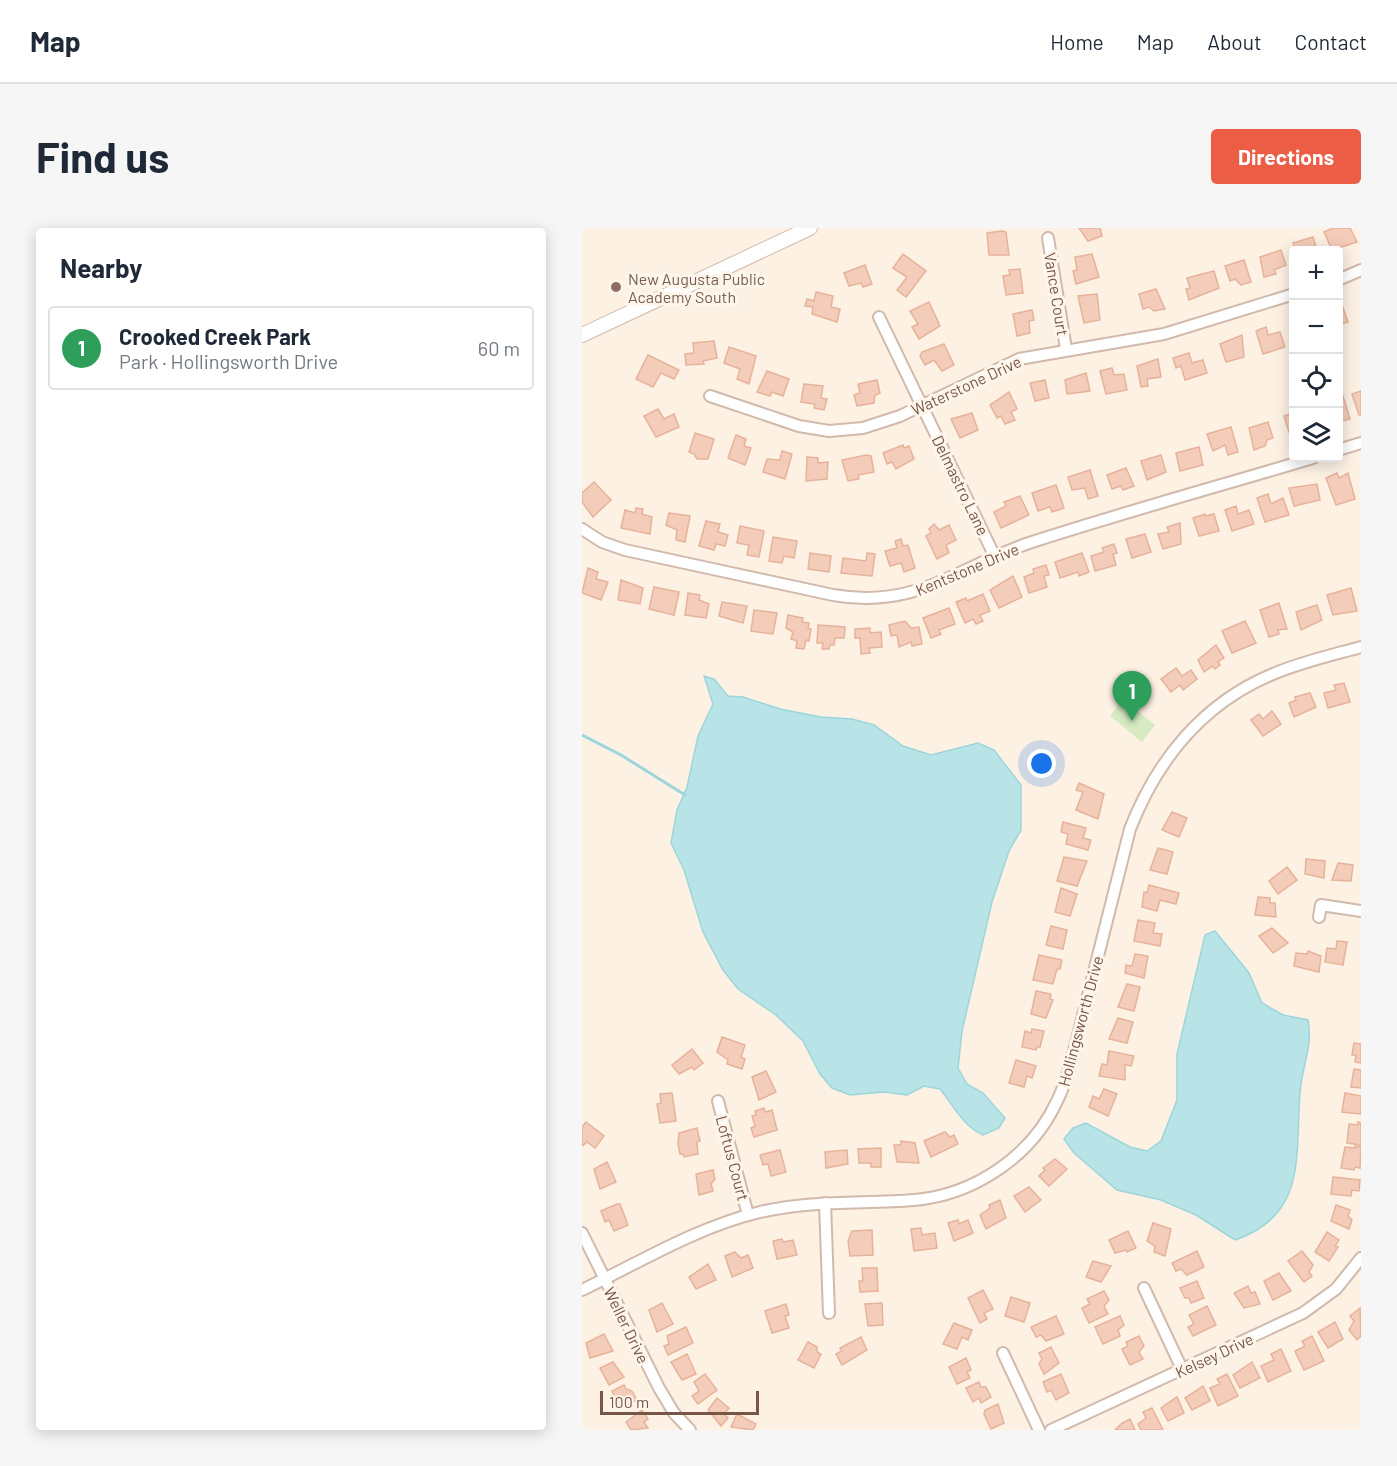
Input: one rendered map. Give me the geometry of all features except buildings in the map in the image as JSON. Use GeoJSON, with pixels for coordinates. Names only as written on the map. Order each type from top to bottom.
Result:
{"type":"FeatureCollection","features":[{"type":"Feature","properties":{"kind":"street"},"geometry":{"type":"LineString","coordinates":[[582,335],[810,228]]}},
{"type":"Feature","properties":{"kind":"street","name":"Vance Court"},"geometry":{"type":"LineString","coordinates":[[1048,238],[1066,350]]}},
{"type":"Feature","properties":{"kind":"street"},"geometry":{"type":"LineString","coordinates":[[1343,278],[1361,270]]}},
{"type":"Feature","properties":{"kind":"street","name":"Waterstone Drive"},"geometry":{"type":"LineString","coordinates":[[710,396],[799,426],[829,430],[874,426],[1014,361],[1164,334],[1289,295]]}},
{"type":"Feature","properties":{"kind":"street","name":"Delmastro Lane"},"geometry":{"type":"LineString","coordinates":[[879,317],[995,557]]}},
{"type":"Feature","properties":{"kind":"street"},"geometry":{"type":"LineString","coordinates":[[1343,448],[1361,443]]}},
{"type":"Feature","properties":{"kind":"street","name":"Kentstone Drive"},"geometry":{"type":"LineString","coordinates":[[582,529],[602,542],[625,550],[861,599],[889,598],[924,590],[1032,542],[1300,462]]}},
{"type":"Feature","properties":{"kind":"street","name":"Hollingsworth Drive"},"geometry":{"type":"LineString","coordinates":[[582,1290],[698,1233],[748,1215],[784,1207],[825,1203],[914,1200],[951,1193],[992,1174],[1027,1145],[1054,1108],[1066,1079],[1130,829],[1147,789],[1160,767],[1197,724],[1242,689],[1288,668],[1361,647]]}},
{"type":"Feature","properties":{"kind":"street"},"geometry":{"type":"LineString","coordinates":[[1319,917],[1322,905],[1361,911]]}},
{"type":"Feature","properties":{"kind":"street","name":"Loftus Court"},"geometry":{"type":"LineString","coordinates":[[718,1101],[748,1215]]}},
{"type":"Feature","properties":{"kind":"street"},"geometry":{"type":"LineString","coordinates":[[825,1203],[829,1313]]}},
{"type":"Feature","properties":{"kind":"street","name":"Weller Drive"},"geometry":{"type":"LineString","coordinates":[[582,1233],[663,1397],[690,1430]]}},
{"type":"Feature","properties":{"kind":"street","name":"Kelsey Drive"},"geometry":{"type":"LineString","coordinates":[[1051,1430],[1309,1310],[1336,1289],[1361,1258]]}},
{"type":"Feature","properties":{"kind":"street"},"geometry":{"type":"LineString","coordinates":[[1144,1288],[1182,1369]]}},
{"type":"Feature","properties":{"kind":"street"},"geometry":{"type":"LineString","coordinates":[[1003,1353],[1039,1430]]}},
{"type":"Feature","properties":{"kind":"green space"},"geometry":{"type":"Polygon","coordinates":[[[1123,699],[1155,725],[1142,742],[1110,716],[1123,699]]]}},
{"type":"Feature","properties":{"kind":"water"},"geometry":{"type":"Polygon","coordinates":[[[704,676],[714,679],[728,696],[743,697],[780,709],[821,717],[852,719],[874,725],[903,746],[931,755],[978,743],[994,750],[1021,785],[1021,830],[1009,851],[992,902],[962,1031],[958,1068],[967,1084],[983,1093],[1005,1118],[999,1128],[983,1135],[976,1131],[964,1121],[940,1089],[924,1086],[907,1095],[884,1092],[850,1095],[832,1088],[820,1074],[803,1041],[776,1015],[738,989],[723,970],[703,932],[684,870],[671,843],[677,810],[687,787],[698,736],[713,704],[704,676]]]}},
{"type":"Feature","properties":{"kind":"water"},"geometry":{"type":"Polygon","coordinates":[[[1215,931],[1249,973],[1262,1003],[1283,1015],[1308,1020],[1309,1030],[1300,1093],[1293,1180],[1286,1199],[1275,1215],[1259,1229],[1235,1240],[1196,1215],[1161,1200],[1117,1190],[1074,1153],[1064,1139],[1073,1128],[1086,1123],[1130,1147],[1147,1151],[1161,1141],[1177,1100],[1177,1054],[1205,935],[1215,931]]]}},
{"type":"Feature","properties":{"kind":"waterway"},"geometry":{"type":"LineString","coordinates":[[582,735],[621,755],[685,795]]}},
{"type":"Feature","properties":{"kind":"place","name":"New Augusta Public Academy South"},"geometry":{"type":"Point","coordinates":[616,287]}},
{"type":"Feature","properties":{"kind":"place","name":"Crooked Creek Park"},"geometry":{"type":"Point","coordinates":[1132,721]}}]}
